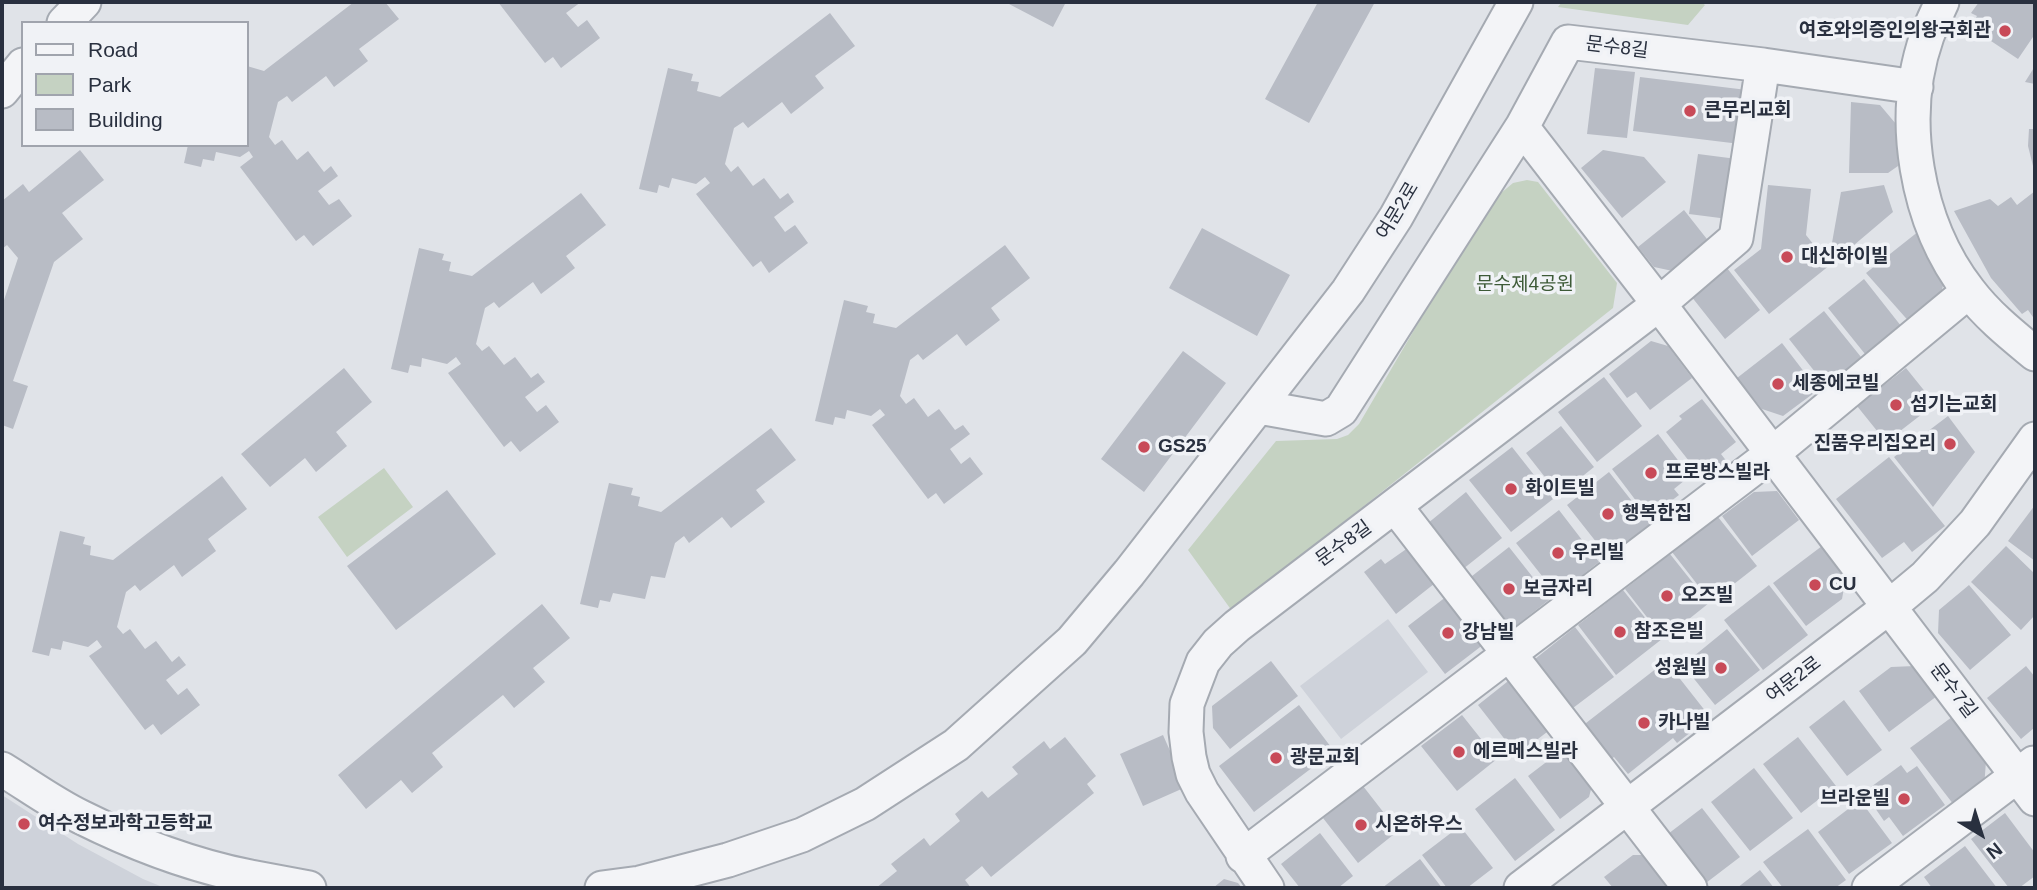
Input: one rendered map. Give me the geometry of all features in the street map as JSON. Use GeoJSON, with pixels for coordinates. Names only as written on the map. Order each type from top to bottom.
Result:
{"type":"FeatureCollection","features":[{"type":"Feature","properties":{"kind":"street"},"geometry":{"type":"LineString","coordinates":[[66,21],[84,2]]}},
{"type":"Feature","properties":{"kind":"street","name":"여문2로"},"geometry":{"type":"LineString","coordinates":[[602,888],[640,883],[728,860],[802,835],[865,804],[956,745],[1072,641],[1129,573],[1348,291],[1396,217],[1516,2]]}},
{"type":"Feature","properties":{"kind":"street"},"geometry":{"type":"LineString","coordinates":[[1941,2],[1926,38],[1916,87],[1913,136],[1918,177],[1929,217],[1946,256],[1969,291],[2000,325],[2035,354]]}},
{"type":"Feature","properties":{"kind":"street","name":"문수8길"},"geometry":{"type":"LineString","coordinates":[[1259,408],[1326,419],[1341,410],[1522,127],[1568,42],[1763,65],[1916,87]]}},
{"type":"Feature","properties":{"kind":"street","name":"문수8길"},"geometry":{"type":"LineString","coordinates":[[1267,888],[1243,856],[1193,774],[1186,732],[1187,704],[1203,662],[1237,626],[1659,304],[1737,238],[1763,65]]}},
{"type":"Feature","properties":{"kind":"street"},"geometry":{"type":"LineString","coordinates":[[2,90],[21,67]]}},
{"type":"Feature","properties":{"kind":"street"},"geometry":{"type":"LineString","coordinates":[[1522,127],[1659,304]]}},
{"type":"Feature","properties":{"kind":"street"},"geometry":{"type":"LineString","coordinates":[[1243,856],[1772,454],[1969,291]]}},
{"type":"Feature","properties":{"kind":"street","name":"문수7길"},"geometry":{"type":"LineString","coordinates":[[1659,304],[1889,607],[2029,779],[1869,888]]}},
{"type":"Feature","properties":{"kind":"street","name":"여문2로"},"geometry":{"type":"LineString","coordinates":[[1521,888],[1925,577],[1975,523],[2035,439]]}},
{"type":"Feature","properties":{"kind":"street"},"geometry":{"type":"LineString","coordinates":[[1395,506],[1690,888]]}},
{"type":"Feature","properties":{"kind":"street"},"geometry":{"type":"LineString","coordinates":[[2,769],[78,816],[148,848],[249,883],[309,888]]}},
{"type":"Feature","properties":{"kind":"shaded area"},"geometry":{"type":"Polygon","coordinates":[[[1388,619],[1428,672],[1341,739],[1300,686],[1388,619]]]}},
{"type":"Feature","properties":{"kind":"shaded area","name":"여수정보과학고등학교"},"geometry":{"type":"Polygon","coordinates":[[[2,795],[78,844],[165,888],[2,888],[2,795]]]}},
{"type":"Feature","properties":{"kind":"green space"},"geometry":{"type":"Polygon","coordinates":[[[1562,2],[1701,2],[1705,5],[1688,25],[1558,7],[1562,2]]]}},
{"type":"Feature","properties":{"kind":"green space","name":"문수제4공원"},"geometry":{"type":"Polygon","coordinates":[[[1527,180],[1538,182],[1617,283],[1613,308],[1232,611],[1188,550],[1276,441],[1337,439],[1348,435],[1359,424],[1488,204],[1513,183],[1527,180]]]}},
{"type":"Feature","properties":{"kind":"green space"},"geometry":{"type":"Polygon","coordinates":[[[384,468],[413,507],[347,557],[318,517],[384,468]]]}},
{"type":"Feature","properties":{"kind":"building"},"geometry":{"type":"Polygon","coordinates":[[[354,2],[385,2],[399,19],[359,49],[368,61],[334,87],[326,76],[292,102],[287,96],[278,102],[269,137],[275,145],[282,140],[297,160],[308,151],[324,172],[331,166],[338,176],[318,191],[329,205],[339,199],[352,216],[313,246],[304,235],[296,241],[240,167],[253,157],[249,151],[240,157],[216,152],[214,161],[203,159],[201,167],[184,163],[188,147],[248,147],[248,66],[264,71],[354,2]]]}},
{"type":"Feature","properties":{"kind":"building"},"geometry":{"type":"Polygon","coordinates":[[[498,2],[581,2],[566,13],[578,27],[587,20],[600,38],[561,68],[553,57],[545,63],[498,2]]]}},
{"type":"Feature","properties":{"kind":"building"},"geometry":{"type":"Polygon","coordinates":[[[1066,2],[1053,27],[1009,4],[1066,2]]]}},
{"type":"Feature","properties":{"kind":"building"},"geometry":{"type":"Polygon","coordinates":[[[1318,2],[1375,2],[1309,123],[1265,99],[1318,2]]]}},
{"type":"Feature","properties":{"kind":"building","name":"여호와의증인의왕국회관"},"geometry":{"type":"Polygon","coordinates":[[[1979,2],[2035,2],[2035,34],[2018,59],[1970,27],[1977,16],[1971,13],[1979,2]]]}},
{"type":"Feature","properties":{"kind":"building"},"geometry":{"type":"Polygon","coordinates":[[[830,13],[855,46],[815,76],[824,88],[791,114],[782,102],[748,128],[743,122],[734,128],[725,164],[731,172],[738,166],[753,186],[764,178],[780,199],[788,193],[794,202],[774,217],[785,232],[795,225],[808,243],[769,273],[761,261],[753,267],[696,194],[710,183],[705,177],[696,184],[672,178],[669,188],[659,185],[657,193],[639,189],[668,68],[693,74],[691,81],[699,82],[697,91],[720,97],[830,13]]]}},
{"type":"Feature","properties":{"kind":"building"},"geometry":{"type":"Polygon","coordinates":[[[2035,66],[2035,84],[2025,82],[2035,66]]]}},
{"type":"Feature","properties":{"kind":"building"},"geometry":{"type":"Polygon","coordinates":[[[1595,68],[1635,72],[1627,138],[1587,134],[1595,68]]]}},
{"type":"Feature","properties":{"kind":"building","name":"큰무리교회"},"geometry":{"type":"Polygon","coordinates":[[[1640,77],[1747,90],[1740,144],[1633,131],[1640,77]]]}},
{"type":"Feature","properties":{"kind":"building"},"geometry":{"type":"Polygon","coordinates":[[[1851,102],[1880,105],[1896,124],[1898,166],[1888,173],[1849,173],[1851,102]]]}},
{"type":"Feature","properties":{"kind":"building"},"geometry":{"type":"Polygon","coordinates":[[[2029,129],[2035,129],[2035,174],[2028,146],[2029,129]]]}},
{"type":"Feature","properties":{"kind":"building"},"geometry":{"type":"Polygon","coordinates":[[[80,150],[104,180],[62,213],[83,239],[54,262],[13,381],[28,386],[13,429],[2,425],[2,306],[18,258],[7,245],[2,249],[2,201],[23,184],[29,192],[80,150]]]}},
{"type":"Feature","properties":{"kind":"building"},"geometry":{"type":"Polygon","coordinates":[[[1603,150],[1644,157],[1666,182],[1622,218],[1581,168],[1603,150]]]}},
{"type":"Feature","properties":{"kind":"building"},"geometry":{"type":"Polygon","coordinates":[[[1698,154],[1737,159],[1728,219],[1689,214],[1698,154]]]}},
{"type":"Feature","properties":{"kind":"building","name":"대신하이빌"},"geometry":{"type":"Polygon","coordinates":[[[1768,185],[1811,189],[1806,235],[1830,265],[1769,314],[1734,270],[1761,249],[1768,185]]]}},
{"type":"Feature","properties":{"kind":"building"},"geometry":{"type":"Polygon","coordinates":[[[1884,185],[1893,212],[1834,262],[1830,254],[1841,192],[1884,185]]]}},
{"type":"Feature","properties":{"kind":"building"},"geometry":{"type":"Polygon","coordinates":[[[2035,191],[2035,320],[2028,310],[2022,314],[1991,278],[1954,211],[1990,199],[1998,206],[2011,197],[2017,205],[2035,191]]]}},
{"type":"Feature","properties":{"kind":"building"},"geometry":{"type":"Polygon","coordinates":[[[581,193],[606,225],[566,256],[575,268],[541,294],[533,282],[499,308],[494,302],[485,308],[476,344],[482,351],[489,346],[504,365],[515,357],[531,378],[538,373],[545,382],[525,397],[537,412],[546,405],[559,422],[520,452],[511,441],[504,447],[448,373],[461,364],[456,357],[447,364],[422,358],[421,367],[410,365],[408,373],[391,369],[419,248],[444,254],[442,260],[451,262],[449,271],[472,276],[581,193]]]}},
{"type":"Feature","properties":{"kind":"building"},"geometry":{"type":"Polygon","coordinates":[[[1684,210],[1714,248],[1682,273],[1654,267],[1638,247],[1684,210]]]}},
{"type":"Feature","properties":{"kind":"building"},"geometry":{"type":"Polygon","coordinates":[[[1202,228],[1290,275],[1257,336],[1169,288],[1202,228]]]}},
{"type":"Feature","properties":{"kind":"building"},"geometry":{"type":"Polygon","coordinates":[[[1919,231],[1944,281],[1940,299],[1912,325],[1866,273],[1919,231]]]}},
{"type":"Feature","properties":{"kind":"building"},"geometry":{"type":"Polygon","coordinates":[[[1005,245],[1030,278],[991,308],[1000,320],[966,346],[957,334],[923,360],[918,354],[910,360],[900,396],[906,404],[914,398],[928,417],[939,409],[955,430],[963,425],[970,434],[950,449],[961,464],[970,457],[983,474],[944,504],[936,493],[928,499],[872,425],[885,415],[880,409],[871,416],[847,410],[845,419],[835,417],[833,425],[815,421],[844,300],[868,306],[866,312],[875,314],[873,323],[896,328],[1005,245]]]}},
{"type":"Feature","properties":{"kind":"building"},"geometry":{"type":"Polygon","coordinates":[[[1727,268],[1760,310],[1725,339],[1691,296],[1727,268]]]}},
{"type":"Feature","properties":{"kind":"building"},"geometry":{"type":"Polygon","coordinates":[[[1864,279],[1905,331],[1869,359],[1828,308],[1864,279]]]}},
{"type":"Feature","properties":{"kind":"building"},"geometry":{"type":"Polygon","coordinates":[[[1824,311],[1865,362],[1830,391],[1789,339],[1824,311]]]}},
{"type":"Feature","properties":{"kind":"building"},"geometry":{"type":"Polygon","coordinates":[[[1651,341],[1668,346],[1692,378],[1650,410],[1636,392],[1627,398],[1609,374],[1651,341]]]}},
{"type":"Feature","properties":{"kind":"building","name":"세종에코빌"},"geometry":{"type":"Polygon","coordinates":[[[1782,343],[1818,390],[1783,416],[1762,409],[1737,378],[1782,343]]]}},
{"type":"Feature","properties":{"kind":"building"},"geometry":{"type":"Polygon","coordinates":[[[1183,351],[1226,383],[1144,492],[1101,459],[1183,351]]]}},
{"type":"Feature","properties":{"kind":"building"},"geometry":{"type":"Polygon","coordinates":[[[344,368],[372,402],[336,432],[347,446],[316,472],[305,458],[270,487],[241,454],[344,368]]]}},
{"type":"Feature","properties":{"kind":"building","name":"섬기는교회"},"geometry":{"type":"Polygon","coordinates":[[[1906,368],[1935,404],[1886,442],[1857,406],[1906,368]]]}},
{"type":"Feature","properties":{"kind":"building"},"geometry":{"type":"Polygon","coordinates":[[[1604,377],[1642,426],[1597,462],[1558,412],[1604,377]]]}},
{"type":"Feature","properties":{"kind":"building"},"geometry":{"type":"Polygon","coordinates":[[[1702,399],[1736,442],[1721,454],[1731,467],[1708,485],[1666,432],[1682,419],[1679,416],[1702,399]]]}},
{"type":"Feature","properties":{"kind":"building"},"geometry":{"type":"Polygon","coordinates":[[[1948,416],[1975,452],[1933,507],[1894,457],[1948,416]]]}},
{"type":"Feature","properties":{"kind":"building"},"geometry":{"type":"Polygon","coordinates":[[[1561,426],[1594,467],[1559,495],[1526,453],[1561,426]]]}},
{"type":"Feature","properties":{"kind":"building"},"geometry":{"type":"Polygon","coordinates":[[[771,428],[796,460],[756,490],[765,502],[731,528],[722,517],[689,543],[684,536],[675,543],[665,578],[651,576],[645,599],[613,593],[610,602],[600,600],[598,608],[580,604],[609,483],[633,488],[631,495],[640,497],[638,506],[661,512],[771,428]]]}},
{"type":"Feature","properties":{"kind":"building","name":"프로방스빌라"},"geometry":{"type":"Polygon","coordinates":[[[1658,434],[1690,476],[1674,489],[1679,495],[1649,518],[1612,469],[1658,434]]]}},
{"type":"Feature","properties":{"kind":"building","name":"화이트빌"},"geometry":{"type":"Polygon","coordinates":[[[1512,447],[1553,499],[1511,532],[1469,480],[1512,447]]]}},
{"type":"Feature","properties":{"kind":"building"},"geometry":{"type":"Polygon","coordinates":[[[1889,457],[1945,526],[1912,552],[1904,542],[1882,558],[1836,499],[1889,457]]]}},
{"type":"Feature","properties":{"kind":"building","name":"행복한집"},"geometry":{"type":"Polygon","coordinates":[[[1609,472],[1650,524],[1608,557],[1567,505],[1609,472]]]}},
{"type":"Feature","properties":{"kind":"building"},"geometry":{"type":"Polygon","coordinates":[[[222,476],[247,509],[208,539],[216,551],[182,577],[174,565],[140,591],[135,585],[126,592],[117,627],[123,634],[130,629],[145,649],[156,641],[172,662],[179,656],[186,665],[166,680],[178,695],[187,688],[200,705],[161,735],[153,724],[145,730],[89,656],[102,647],[97,640],[88,647],[63,641],[61,650],[51,648],[49,656],[32,652],[60,531],[85,537],[83,544],[91,546],[90,555],[113,560],[222,476]]]}},
{"type":"Feature","properties":{"kind":"building"},"geometry":{"type":"Polygon","coordinates":[[[447,490],[496,554],[396,630],[347,566],[447,490]]]}},
{"type":"Feature","properties":{"kind":"building"},"geometry":{"type":"Polygon","coordinates":[[[1777,491],[1799,520],[1752,556],[1722,516],[1754,492],[1777,491]]]}},
{"type":"Feature","properties":{"kind":"building"},"geometry":{"type":"Polygon","coordinates":[[[1466,492],[1502,538],[1458,573],[1422,528],[1466,492]]]}},
{"type":"Feature","properties":{"kind":"building"},"geometry":{"type":"Polygon","coordinates":[[[2035,505],[2035,561],[2008,541],[2035,505]]]}},
{"type":"Feature","properties":{"kind":"building","name":"우리빌"},"geometry":{"type":"Polygon","coordinates":[[[1559,510],[1599,562],[1557,595],[1516,543],[1559,510]]]}},
{"type":"Feature","properties":{"kind":"building"},"geometry":{"type":"Polygon","coordinates":[[[1718,517],[1757,566],[1711,602],[1672,552],[1718,517]]]}},
{"type":"Feature","properties":{"kind":"building"},"geometry":{"type":"Polygon","coordinates":[[[1412,545],[1439,580],[1396,614],[1364,572],[1381,559],[1385,564],[1412,545]]]}},
{"type":"Feature","properties":{"kind":"building"},"geometry":{"type":"Polygon","coordinates":[[[1822,546],[1846,577],[1842,599],[1806,626],[1773,583],[1822,546]]]}},
{"type":"Feature","properties":{"kind":"building"},"geometry":{"type":"Polygon","coordinates":[[[2006,546],[2035,574],[2035,615],[2021,630],[1971,582],[2006,546]]]}},
{"type":"Feature","properties":{"kind":"building","name":"보금자리"},"geometry":{"type":"Polygon","coordinates":[[[1509,547],[1550,599],[1508,632],[1467,580],[1509,547]]]}},
{"type":"Feature","properties":{"kind":"building","name":"오즈빌"},"geometry":{"type":"Polygon","coordinates":[[[1670,554],[1709,603],[1664,639],[1625,589],[1670,554]]]}},
{"type":"Feature","properties":{"kind":"building"},"geometry":{"type":"Polygon","coordinates":[[[1769,585],[1808,635],[1763,670],[1724,620],[1769,585]]]}},
{"type":"Feature","properties":{"kind":"building"},"geometry":{"type":"Polygon","coordinates":[[[1969,585],[2011,635],[1970,670],[1938,633],[1939,610],[1969,585]]]}},
{"type":"Feature","properties":{"kind":"building","name":"참조은빌"},"geometry":{"type":"Polygon","coordinates":[[[1623,590],[1662,639],[1616,675],[1578,625],[1623,590]]]}},
{"type":"Feature","properties":{"kind":"building","name":"강남빌"},"geometry":{"type":"Polygon","coordinates":[[[1451,593],[1488,641],[1445,674],[1408,626],[1451,593]]]}},
{"type":"Feature","properties":{"kind":"building"},"geometry":{"type":"Polygon","coordinates":[[[542,604],[570,638],[533,668],[545,682],[514,708],[503,695],[432,753],[443,767],[412,793],[401,780],[366,809],[338,775],[542,604]]]}},
{"type":"Feature","properties":{"kind":"building"},"geometry":{"type":"Polygon","coordinates":[[[1575,627],[1614,677],[1573,708],[1535,659],[1575,627]]]}},
{"type":"Feature","properties":{"kind":"building","name":"성원빌"},"geometry":{"type":"Polygon","coordinates":[[[1727,629],[1760,670],[1715,705],[1683,665],[1727,629]]]}},
{"type":"Feature","properties":{"kind":"building"},"geometry":{"type":"Polygon","coordinates":[[[1271,661],[1298,696],[1230,749],[1213,728],[1212,706],[1271,661]]]}},
{"type":"Feature","properties":{"kind":"building","name":"카나빌"},"geometry":{"type":"Polygon","coordinates":[[[1666,661],[1710,717],[1677,743],[1673,738],[1628,774],[1614,757],[1604,765],[1577,730],[1666,661]]]}},
{"type":"Feature","properties":{"kind":"building"},"geometry":{"type":"Polygon","coordinates":[[[1915,666],[1937,696],[1889,732],[1859,691],[1891,667],[1915,666]]]}},
{"type":"Feature","properties":{"kind":"building"},"geometry":{"type":"Polygon","coordinates":[[[2026,666],[2035,677],[2035,730],[2034,728],[2021,739],[1987,698],[2026,666]]]}},
{"type":"Feature","properties":{"kind":"building"},"geometry":{"type":"Polygon","coordinates":[[[1512,678],[1551,729],[1517,755],[1478,705],[1512,678]]]}},
{"type":"Feature","properties":{"kind":"building"},"geometry":{"type":"Polygon","coordinates":[[[1844,700],[1882,750],[1847,776],[1809,727],[1844,700]]]}},
{"type":"Feature","properties":{"kind":"building","name":"광문교회"},"geometry":{"type":"Polygon","coordinates":[[[1299,705],[1334,751],[1254,812],[1219,766],[1299,705]]]}},
{"type":"Feature","properties":{"kind":"building","name":"에르메스빌라"},"geometry":{"type":"Polygon","coordinates":[[[1462,715],[1497,759],[1457,791],[1421,746],[1462,715]]]}},
{"type":"Feature","properties":{"kind":"building"},"geometry":{"type":"Polygon","coordinates":[[[1952,717],[1986,761],[1984,788],[1957,809],[1910,748],[1952,717]]]}},
{"type":"Feature","properties":{"kind":"building"},"geometry":{"type":"Polygon","coordinates":[[[1163,735],[1186,787],[1143,806],[1120,754],[1163,735]]]}},
{"type":"Feature","properties":{"kind":"building"},"geometry":{"type":"Polygon","coordinates":[[[1065,737],[1096,776],[1087,784],[1094,793],[991,877],[982,866],[965,880],[971,888],[876,888],[897,871],[891,864],[924,838],[930,846],[960,821],[955,814],[982,791],[988,798],[1018,774],[1012,767],[1044,741],[1050,749],[1065,737]]]}},
{"type":"Feature","properties":{"kind":"building"},"geometry":{"type":"Polygon","coordinates":[[[1798,737],[1836,786],[1801,813],[1763,764],[1798,737]]]}},
{"type":"Feature","properties":{"kind":"building"},"geometry":{"type":"Polygon","coordinates":[[[1566,747],[1593,782],[1589,797],[1560,819],[1528,776],[1566,747]]]}},
{"type":"Feature","properties":{"kind":"building","name":"브라운빌"},"geometry":{"type":"Polygon","coordinates":[[[1901,765],[1907,773],[1917,766],[1945,805],[1903,836],[1889,817],[1884,821],[1864,792],[1901,765]]]}},
{"type":"Feature","properties":{"kind":"building"},"geometry":{"type":"Polygon","coordinates":[[[1754,768],[1793,818],[1750,851],[1711,802],[1754,768]]]}},
{"type":"Feature","properties":{"kind":"building"},"geometry":{"type":"Polygon","coordinates":[[[1515,778],[1555,830],[1515,861],[1475,809],[1515,778]]]}},
{"type":"Feature","properties":{"kind":"building","name":"시온하우스"},"geometry":{"type":"Polygon","coordinates":[[[1363,786],[1398,831],[1358,863],[1323,818],[1363,786]]]}},
{"type":"Feature","properties":{"kind":"building"},"geometry":{"type":"Polygon","coordinates":[[[1860,800],[1892,843],[1849,874],[1818,832],[1860,800]]]}},
{"type":"Feature","properties":{"kind":"building"},"geometry":{"type":"Polygon","coordinates":[[[1702,808],[1740,857],[1702,886],[1664,837],[1702,808]]]}},
{"type":"Feature","properties":{"kind":"building"},"geometry":{"type":"Polygon","coordinates":[[[2005,813],[2035,853],[2035,876],[2019,888],[2009,888],[1971,839],[2005,813]]]}},
{"type":"Feature","properties":{"kind":"building"},"geometry":{"type":"Polygon","coordinates":[[[1460,826],[1493,868],[1467,888],[1447,888],[1422,855],[1460,826]]]}},
{"type":"Feature","properties":{"kind":"building"},"geometry":{"type":"Polygon","coordinates":[[[1808,829],[1846,880],[1835,888],[1783,888],[1763,862],[1808,829]]]}},
{"type":"Feature","properties":{"kind":"building"},"geometry":{"type":"Polygon","coordinates":[[[1320,833],[1353,876],[1338,888],[1300,888],[1281,864],[1320,833]]]}},
{"type":"Feature","properties":{"kind":"building"},"geometry":{"type":"Polygon","coordinates":[[[1965,846],[1997,888],[1932,888],[1924,877],[1965,846]]]}},
{"type":"Feature","properties":{"kind":"building"},"geometry":{"type":"Polygon","coordinates":[[[1633,855],[1649,855],[1673,888],[1613,888],[1604,877],[1633,855]]]}},
{"type":"Feature","properties":{"kind":"building"},"geometry":{"type":"Polygon","coordinates":[[[1420,859],[1442,888],[1382,888],[1420,859]]]}},
{"type":"Feature","properties":{"kind":"building"},"geometry":{"type":"Polygon","coordinates":[[[1760,870],[1774,888],[1737,888],[1760,870]]]}},
{"type":"Feature","properties":{"kind":"building"},"geometry":{"type":"Polygon","coordinates":[[[1224,879],[1238,883],[1242,888],[1213,888],[1224,879]]]}},
{"type":"Feature","properties":{"kind":"place","name":"여호와의증인의왕국회관"},"geometry":{"type":"Point","coordinates":[2005,31]}},
{"type":"Feature","properties":{"kind":"place","name":"큰무리교회"},"geometry":{"type":"Point","coordinates":[1690,111]}},
{"type":"Feature","properties":{"kind":"place","name":"대신하이빌"},"geometry":{"type":"Point","coordinates":[1787,257]}},
{"type":"Feature","properties":{"kind":"place","name":"세종에코빌"},"geometry":{"type":"Point","coordinates":[1778,384]}},
{"type":"Feature","properties":{"kind":"place","name":"섬기는교회"},"geometry":{"type":"Point","coordinates":[1896,405]}},
{"type":"Feature","properties":{"kind":"place","name":"진품우리집오리"},"geometry":{"type":"Point","coordinates":[1950,444]}},
{"type":"Feature","properties":{"kind":"place","name":"GS25"},"geometry":{"type":"Point","coordinates":[1144,447]}},
{"type":"Feature","properties":{"kind":"place","name":"프로방스빌라"},"geometry":{"type":"Point","coordinates":[1651,473]}},
{"type":"Feature","properties":{"kind":"place","name":"화이트빌"},"geometry":{"type":"Point","coordinates":[1511,489]}},
{"type":"Feature","properties":{"kind":"place","name":"행복한집"},"geometry":{"type":"Point","coordinates":[1608,514]}},
{"type":"Feature","properties":{"kind":"place","name":"우리빌"},"geometry":{"type":"Point","coordinates":[1558,553]}},
{"type":"Feature","properties":{"kind":"place","name":"CU"},"geometry":{"type":"Point","coordinates":[1815,585]}},
{"type":"Feature","properties":{"kind":"place","name":"보금자리"},"geometry":{"type":"Point","coordinates":[1509,589]}},
{"type":"Feature","properties":{"kind":"place","name":"오즈빌"},"geometry":{"type":"Point","coordinates":[1667,596]}},
{"type":"Feature","properties":{"kind":"place","name":"참조은빌"},"geometry":{"type":"Point","coordinates":[1620,632]}},
{"type":"Feature","properties":{"kind":"place","name":"강남빌"},"geometry":{"type":"Point","coordinates":[1448,633]}},
{"type":"Feature","properties":{"kind":"place","name":"성원빌"},"geometry":{"type":"Point","coordinates":[1721,668]}},
{"type":"Feature","properties":{"kind":"place","name":"카나빌"},"geometry":{"type":"Point","coordinates":[1644,723]}},
{"type":"Feature","properties":{"kind":"place","name":"에르메스빌라"},"geometry":{"type":"Point","coordinates":[1459,752]}},
{"type":"Feature","properties":{"kind":"place","name":"광문교회"},"geometry":{"type":"Point","coordinates":[1276,758]}},
{"type":"Feature","properties":{"kind":"place","name":"브라운빌"},"geometry":{"type":"Point","coordinates":[1904,799]}},
{"type":"Feature","properties":{"kind":"place","name":"여수정보과학고등학교"},"geometry":{"type":"Point","coordinates":[24,824]}},
{"type":"Feature","properties":{"kind":"place","name":"시온하우스"},"geometry":{"type":"Point","coordinates":[1361,825]}}]}
